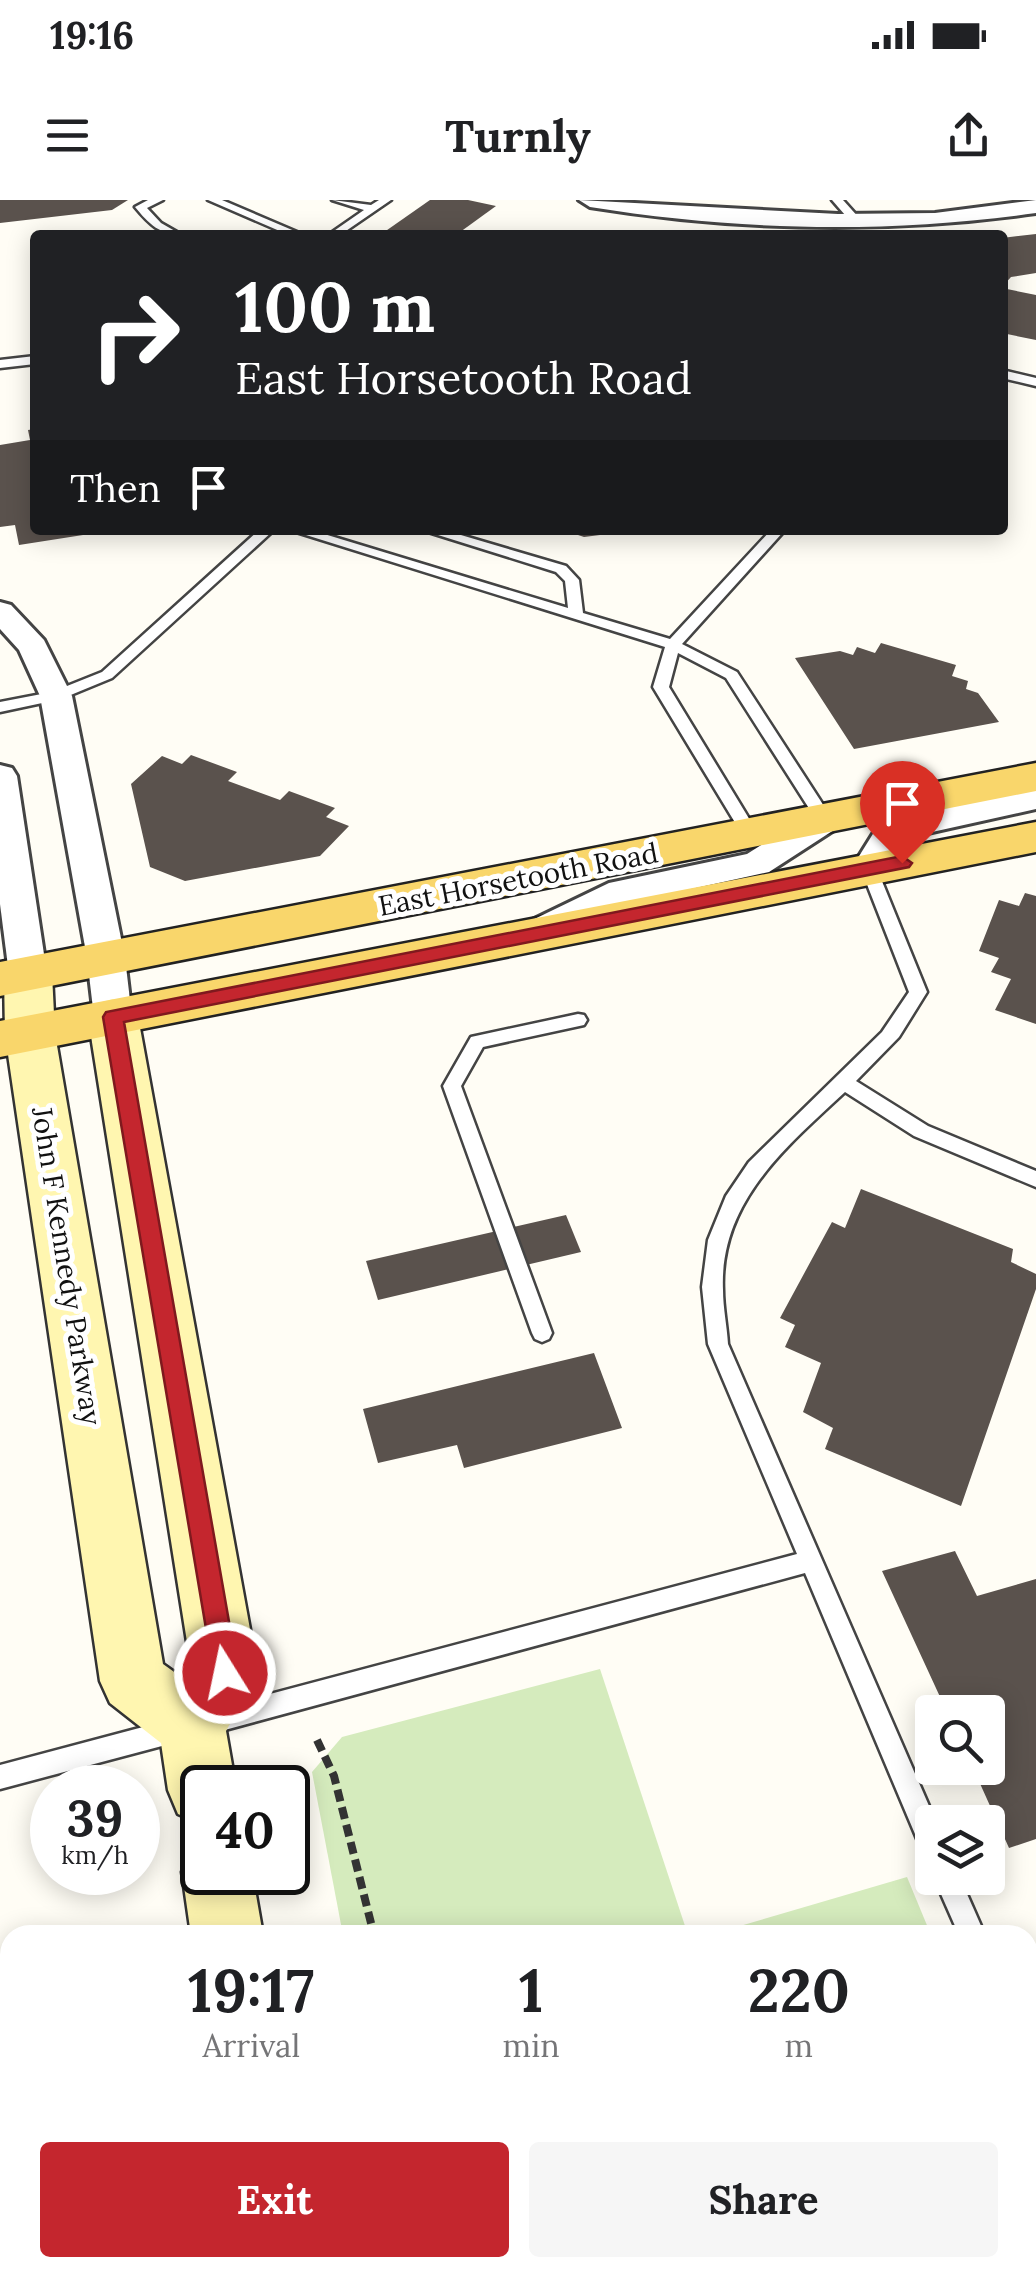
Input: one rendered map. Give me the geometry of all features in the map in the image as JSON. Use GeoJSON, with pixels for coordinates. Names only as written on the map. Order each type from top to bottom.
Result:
{"type":"FeatureCollection","features":[{"type":"Feature","properties":{"kind":"main road","name":"East Horsetooth Road"},"geometry":{"type":"LineString","coordinates":[[14,976],[1036,777]]}},
{"type":"Feature","properties":{"kind":"main road","name":"East Horsetooth Road"},"geometry":{"type":"LineString","coordinates":[[15,1036],[1036,837]]}},
{"type":"Feature","properties":{"kind":"street"},"geometry":{"type":"LineString","coordinates":[[590,200],[685,215],[795,222],[920,220],[1036,206]]}},
{"type":"Feature","properties":{"kind":"street"},"geometry":{"type":"LineString","coordinates":[[892,218],[909,207],[958,200]]}},
{"type":"Feature","properties":{"kind":"street"},"geometry":{"type":"LineString","coordinates":[[0,611],[33,647],[56,696],[106,958],[225,1673],[197,1758]]}},
{"type":"Feature","properties":{"kind":"street","name":"John F Kennedy Parkway"},"geometry":{"type":"LineString","coordinates":[[0,776],[15,1036],[133,1681],[197,1758]]}},
{"type":"Feature","properties":{"kind":"street"},"geometry":{"type":"LineString","coordinates":[[869,869],[893,829],[1032,800],[1036,795]]}},
{"type":"Feature","properties":{"kind":"street"},"geometry":{"type":"LineString","coordinates":[[535,934],[622,892],[756,864],[824,820]]}},
{"type":"Feature","properties":{"kind":"street"},"geometry":{"type":"LineString","coordinates":[[221,1895],[226,1925]]}},
{"type":"Feature","properties":{"kind":"lane"},"geometry":{"type":"LineString","coordinates":[[158,200],[140,207],[156,225],[166,230]]}},
{"type":"Feature","properties":{"kind":"lane"},"geometry":{"type":"LineString","coordinates":[[213,200],[287,230]]}},
{"type":"Feature","properties":{"kind":"lane"},"geometry":{"type":"LineString","coordinates":[[337,200],[374,208]]}},
{"type":"Feature","properties":{"kind":"lane"},"geometry":{"type":"LineString","coordinates":[[341,230],[386,200]]}},
{"type":"Feature","properties":{"kind":"lane"},"geometry":{"type":"LineString","coordinates":[[837,200],[856,221]]}},
{"type":"Feature","properties":{"kind":"lane"},"geometry":{"type":"LineString","coordinates":[[0,364],[30,361]]}},
{"type":"Feature","properties":{"kind":"lane"},"geometry":{"type":"LineString","coordinates":[[1008,375],[1036,382]]}},
{"type":"Feature","properties":{"kind":"lane"},"geometry":{"type":"LineString","coordinates":[[0,707],[56,696],[108,674],[261,535]]}},
{"type":"Feature","properties":{"kind":"lane"},"geometry":{"type":"LineString","coordinates":[[313,535],[674,646],[732,675],[824,820]]}},
{"type":"Feature","properties":{"kind":"lane"},"geometry":{"type":"LineString","coordinates":[[447,535],[561,569],[572,580],[576,615]]}},
{"type":"Feature","properties":{"kind":"lane"},"geometry":{"type":"LineString","coordinates":[[752,835],[660,687],[674,646],[774,535]]}},
{"type":"Feature","properties":{"kind":"lane"},"geometry":{"type":"LineString","coordinates":[[869,869],[918,992],[890,1036],[756,1163],[733,1204],[712,1258],[710,1303],[718,1344],[915,1805]]}},
{"type":"Feature","properties":{"kind":"lane"},"geometry":{"type":"LineString","coordinates":[[542,1333],[452,1086],[478,1042],[578,1020]]}},
{"type":"Feature","properties":{"kind":"lane"},"geometry":{"type":"LineString","coordinates":[[841,1081],[922,1131],[1036,1179]]}},
{"type":"Feature","properties":{"kind":"lane"},"geometry":{"type":"LineString","coordinates":[[0,1777],[197,1758],[811,1561]]}},
{"type":"Feature","properties":{"kind":"lane"},"geometry":{"type":"LineString","coordinates":[[954,1895],[968,1925]]}},
{"type":"Feature","properties":{"kind":"path"},"geometry":{"type":"LineString","coordinates":[[317,1740],[334,1776],[371,1925]]}},
{"type":"Feature","properties":{"kind":"green space"},"geometry":{"type":"Polygon","coordinates":[[[600,1669],[685,1925],[341,1925],[312,1772],[342,1737],[600,1669]]]}},
{"type":"Feature","properties":{"kind":"green space"},"geometry":{"type":"Polygon","coordinates":[[[907,1877],[927,1925],[743,1925],[907,1877]]]}},
{"type":"Feature","properties":{"kind":"building"},"geometry":{"type":"Polygon","coordinates":[[[0,200],[128,200],[112,210],[0,223],[0,200]]]}},
{"type":"Feature","properties":{"kind":"building"},"geometry":{"type":"Polygon","coordinates":[[[430,200],[468,200],[496,206],[463,230],[387,230],[430,200]]]}},
{"type":"Feature","properties":{"kind":"building"},"geometry":{"type":"Polygon","coordinates":[[[1036,234],[1036,273],[1008,280],[1008,237],[1036,234]]]}},
{"type":"Feature","properties":{"kind":"building"},"geometry":{"type":"Polygon","coordinates":[[[1008,289],[1036,295],[1036,340],[1008,334],[1008,289]]]}},
{"type":"Feature","properties":{"kind":"building"},"geometry":{"type":"Polygon","coordinates":[[[30,440],[30,535],[83,535],[19,545],[15,525],[0,527],[0,445],[30,440]]]}},
{"type":"Feature","properties":{"kind":"building"},"geometry":{"type":"Polygon","coordinates":[[[881,643],[956,665],[952,676],[968,681],[966,689],[978,693],[999,722],[854,749],[795,658],[840,651],[853,655],[857,647],[875,653],[881,643]]]}},
{"type":"Feature","properties":{"kind":"building"},"geometry":{"type":"Polygon","coordinates":[[[191,755],[237,772],[228,781],[280,800],[289,791],[335,808],[326,817],[349,826],[320,856],[185,881],[150,867],[131,784],[162,756],[182,764],[191,755]]]}},
{"type":"Feature","properties":{"kind":"building"},"geometry":{"type":"Polygon","coordinates":[[[1025,893],[1036,896],[1036,1024],[995,1010],[1011,979],[991,972],[999,958],[979,951],[999,900],[1019,906],[1025,893]]]}},
{"type":"Feature","properties":{"kind":"building"},"geometry":{"type":"Polygon","coordinates":[[[861,1189],[1013,1249],[1011,1262],[1036,1274],[1036,1289],[961,1506],[825,1449],[833,1428],[803,1412],[821,1363],[785,1347],[795,1325],[780,1318],[832,1222],[845,1228],[861,1189]]]}},
{"type":"Feature","properties":{"kind":"building"},"geometry":{"type":"Polygon","coordinates":[[[566,1215],[581,1252],[378,1300],[366,1261],[566,1215]]]}},
{"type":"Feature","properties":{"kind":"building"},"geometry":{"type":"Polygon","coordinates":[[[594,1353],[622,1428],[464,1468],[457,1445],[378,1463],[363,1409],[594,1353]]]}},
{"type":"Feature","properties":{"kind":"building"},"geometry":{"type":"Polygon","coordinates":[[[955,1551],[977,1596],[1036,1579],[1036,1839],[1009,1848],[1005,1839],[1005,1805],[990,1805],[981,1785],[1005,1785],[1005,1695],[939,1695],[882,1571],[955,1551]]]}},
{"type":"Feature","properties":{"kind":"route"},"geometry":{"type":"LineString","coordinates":[[225,1673],[113,1017],[902,863]]}}]}
